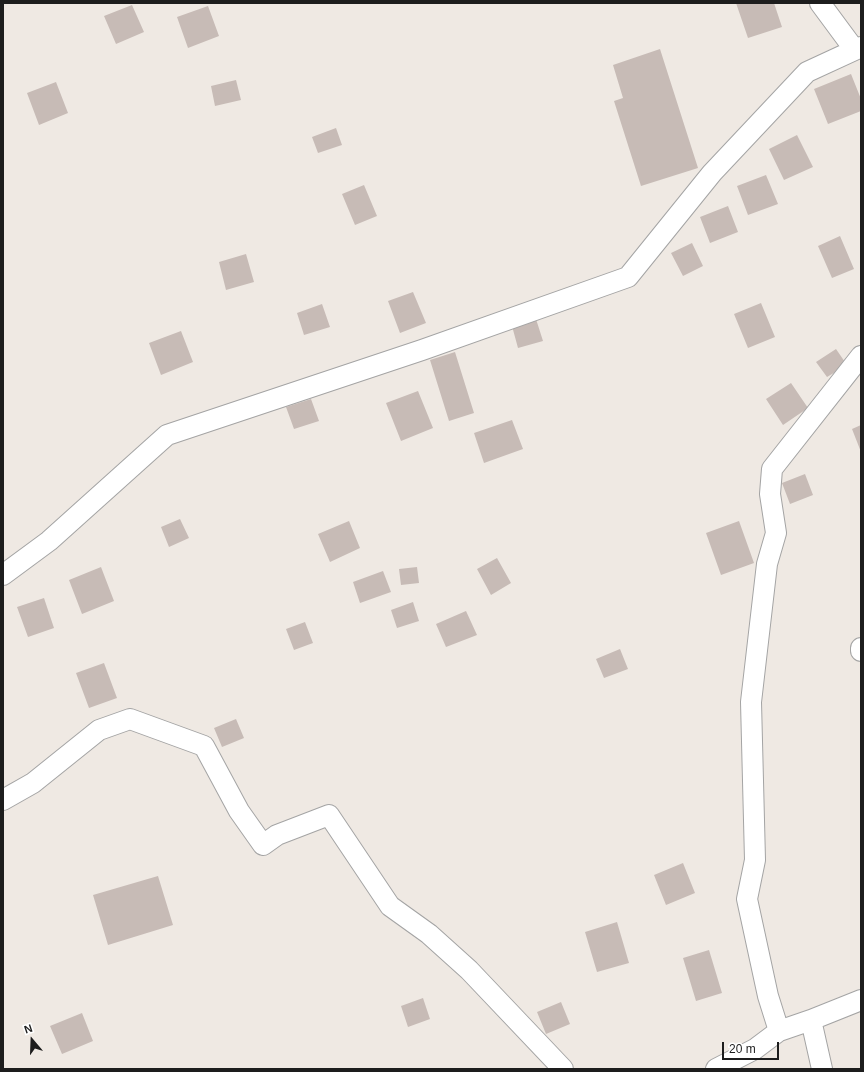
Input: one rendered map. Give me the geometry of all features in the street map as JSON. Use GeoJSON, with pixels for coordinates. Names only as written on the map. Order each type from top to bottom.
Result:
{"type":"FeatureCollection","features":[{"type":"Feature","properties":{"kind":"street"},"geometry":{"type":"LineString","coordinates":[[3,575],[49,541],[167,435],[422,350],[628,277],[712,173],[806,72],[858,48],[820,3]]}},
{"type":"Feature","properties":{"kind":"street"},"geometry":{"type":"LineString","coordinates":[[779,1031],[768,996],[747,899],[755,860],[751,702],[768,564],[776,533],[770,494],[772,469],[861,356]]}},
{"type":"Feature","properties":{"kind":"street"},"geometry":{"type":"LineString","coordinates":[[3,800],[32,783],[99,730],[130,719],[204,746],[240,810],[263,845],[277,835],[329,815],[390,906],[429,934],[469,970],[563,1069]]}},
{"type":"Feature","properties":{"kind":"street"},"geometry":{"type":"LineString","coordinates":[[716,1069],[755,1049],[779,1031],[861,1000]]}},
{"type":"Feature","properties":{"kind":"street"},"geometry":{"type":"LineString","coordinates":[[811,1020],[822,1069]]}},
{"type":"Feature","properties":{"kind":"building"},"geometry":{"type":"Polygon","coordinates":[[[736,3],[774,3],[782,27],[748,38],[736,3]]]}},
{"type":"Feature","properties":{"kind":"building"},"geometry":{"type":"Polygon","coordinates":[[[132,5],[144,32],[116,44],[104,16],[132,5]]]}},
{"type":"Feature","properties":{"kind":"building"},"geometry":{"type":"Polygon","coordinates":[[[208,6],[219,36],[188,48],[177,17],[208,6]]]}},
{"type":"Feature","properties":{"kind":"building"},"geometry":{"type":"Polygon","coordinates":[[[660,49],[698,168],[641,186],[614,101],[623,98],[613,65],[660,49]]]}},
{"type":"Feature","properties":{"kind":"building"},"geometry":{"type":"Polygon","coordinates":[[[851,74],[861,99],[861,111],[828,124],[814,89],[851,74]]]}},
{"type":"Feature","properties":{"kind":"building"},"geometry":{"type":"Polygon","coordinates":[[[236,80],[241,100],[215,106],[211,86],[236,80]]]}},
{"type":"Feature","properties":{"kind":"building"},"geometry":{"type":"Polygon","coordinates":[[[56,82],[68,113],[39,125],[27,93],[56,82]]]}},
{"type":"Feature","properties":{"kind":"building"},"geometry":{"type":"Polygon","coordinates":[[[336,128],[342,145],[318,153],[312,137],[336,128]]]}},
{"type":"Feature","properties":{"kind":"building"},"geometry":{"type":"Polygon","coordinates":[[[797,135],[813,167],[784,180],[769,149],[797,135]]]}},
{"type":"Feature","properties":{"kind":"building"},"geometry":{"type":"Polygon","coordinates":[[[766,175],[778,204],[748,215],[737,186],[766,175]]]}},
{"type":"Feature","properties":{"kind":"building"},"geometry":{"type":"Polygon","coordinates":[[[364,185],[377,216],[355,225],[342,194],[364,185]]]}},
{"type":"Feature","properties":{"kind":"building"},"geometry":{"type":"Polygon","coordinates":[[[728,206],[738,232],[710,243],[700,217],[728,206]]]}},
{"type":"Feature","properties":{"kind":"building"},"geometry":{"type":"Polygon","coordinates":[[[840,236],[854,269],[832,278],[818,246],[840,236]]]}},
{"type":"Feature","properties":{"kind":"building"},"geometry":{"type":"Polygon","coordinates":[[[692,243],[703,266],[683,276],[671,253],[692,243]]]}},
{"type":"Feature","properties":{"kind":"building"},"geometry":{"type":"Polygon","coordinates":[[[246,254],[254,282],[226,290],[219,262],[246,254]]]}},
{"type":"Feature","properties":{"kind":"building"},"geometry":{"type":"Polygon","coordinates":[[[413,292],[426,323],[400,333],[388,301],[413,292]]]}},
{"type":"Feature","properties":{"kind":"building"},"geometry":{"type":"Polygon","coordinates":[[[761,303],[775,337],[748,348],[734,314],[761,303]]]}},
{"type":"Feature","properties":{"kind":"building"},"geometry":{"type":"Polygon","coordinates":[[[322,304],[330,327],[304,335],[297,313],[322,304]]]}},
{"type":"Feature","properties":{"kind":"building"},"geometry":{"type":"Polygon","coordinates":[[[536,319],[543,341],[518,348],[512,326],[536,319]]]}},
{"type":"Feature","properties":{"kind":"building"},"geometry":{"type":"Polygon","coordinates":[[[181,331],[193,362],[161,375],[149,343],[181,331]]]}},
{"type":"Feature","properties":{"kind":"building"},"geometry":{"type":"Polygon","coordinates":[[[836,349],[847,365],[827,377],[816,362],[836,349]]]}},
{"type":"Feature","properties":{"kind":"building"},"geometry":{"type":"Polygon","coordinates":[[[455,352],[474,413],[449,421],[430,360],[455,352]]]}},
{"type":"Feature","properties":{"kind":"building"},"geometry":{"type":"Polygon","coordinates":[[[791,383],[808,408],[783,425],[766,399],[791,383]]]}},
{"type":"Feature","properties":{"kind":"building"},"geometry":{"type":"Polygon","coordinates":[[[418,391],[433,428],[401,441],[386,403],[418,391]]]}},
{"type":"Feature","properties":{"kind":"building"},"geometry":{"type":"Polygon","coordinates":[[[311,399],[319,421],[294,429],[286,407],[311,399]]]}},
{"type":"Feature","properties":{"kind":"building"},"geometry":{"type":"Polygon","coordinates":[[[512,420],[523,449],[484,463],[474,433],[512,420]]]}},
{"type":"Feature","properties":{"kind":"building"},"geometry":{"type":"Polygon","coordinates":[[[861,425],[861,452],[852,429],[861,425]]]}},
{"type":"Feature","properties":{"kind":"building"},"geometry":{"type":"Polygon","coordinates":[[[805,474],[813,495],[790,504],[782,483],[805,474]]]}},
{"type":"Feature","properties":{"kind":"building"},"geometry":{"type":"Polygon","coordinates":[[[180,519],[189,538],[169,547],[161,527],[180,519]]]}},
{"type":"Feature","properties":{"kind":"building"},"geometry":{"type":"Polygon","coordinates":[[[349,521],[360,548],[330,562],[318,534],[349,521]]]}},
{"type":"Feature","properties":{"kind":"building"},"geometry":{"type":"Polygon","coordinates":[[[739,521],[754,563],[721,575],[706,533],[739,521]]]}},
{"type":"Feature","properties":{"kind":"building"},"geometry":{"type":"Polygon","coordinates":[[[497,558],[511,583],[491,595],[477,569],[497,558]]]}},
{"type":"Feature","properties":{"kind":"building"},"geometry":{"type":"Polygon","coordinates":[[[101,567],[114,601],[82,614],[69,580],[101,567]]]}},
{"type":"Feature","properties":{"kind":"building"},"geometry":{"type":"Polygon","coordinates":[[[417,567],[419,583],[401,585],[399,569],[417,567]]]}},
{"type":"Feature","properties":{"kind":"building"},"geometry":{"type":"Polygon","coordinates":[[[383,571],[391,592],[360,603],[353,582],[383,571]]]}},
{"type":"Feature","properties":{"kind":"building"},"geometry":{"type":"Polygon","coordinates":[[[44,598],[54,628],[28,637],[17,607],[44,598]]]}},
{"type":"Feature","properties":{"kind":"building"},"geometry":{"type":"Polygon","coordinates":[[[413,602],[419,621],[397,628],[391,610],[413,602]]]}},
{"type":"Feature","properties":{"kind":"building"},"geometry":{"type":"Polygon","coordinates":[[[466,611],[477,635],[446,647],[436,624],[466,611]]]}},
{"type":"Feature","properties":{"kind":"building"},"geometry":{"type":"Polygon","coordinates":[[[305,622],[313,643],[294,650],[286,629],[305,622]]]}},
{"type":"Feature","properties":{"kind":"building"},"geometry":{"type":"Polygon","coordinates":[[[620,649],[628,669],[604,678],[596,659],[620,649]]]}},
{"type":"Feature","properties":{"kind":"building"},"geometry":{"type":"Polygon","coordinates":[[[104,663],[117,698],[89,708],[76,673],[104,663]]]}},
{"type":"Feature","properties":{"kind":"building"},"geometry":{"type":"Polygon","coordinates":[[[236,719],[244,738],[222,747],[214,728],[236,719]]]}},
{"type":"Feature","properties":{"kind":"building"},"geometry":{"type":"Polygon","coordinates":[[[683,863],[695,893],[666,905],[654,875],[683,863]]]}},
{"type":"Feature","properties":{"kind":"building"},"geometry":{"type":"Polygon","coordinates":[[[158,876],[173,925],[108,945],[93,895],[158,876]]]}},
{"type":"Feature","properties":{"kind":"building"},"geometry":{"type":"Polygon","coordinates":[[[617,922],[629,963],[597,972],[585,932],[617,922]]]}},
{"type":"Feature","properties":{"kind":"building"},"geometry":{"type":"Polygon","coordinates":[[[709,950],[722,993],[696,1001],[683,958],[709,950]]]}},
{"type":"Feature","properties":{"kind":"building"},"geometry":{"type":"Polygon","coordinates":[[[423,998],[430,1019],[408,1027],[401,1006],[423,998]]]}},
{"type":"Feature","properties":{"kind":"building"},"geometry":{"type":"Polygon","coordinates":[[[561,1002],[570,1024],[546,1034],[537,1012],[561,1002]]]}},
{"type":"Feature","properties":{"kind":"building"},"geometry":{"type":"Polygon","coordinates":[[[82,1013],[93,1041],[62,1054],[50,1026],[82,1013]]]}}]}
